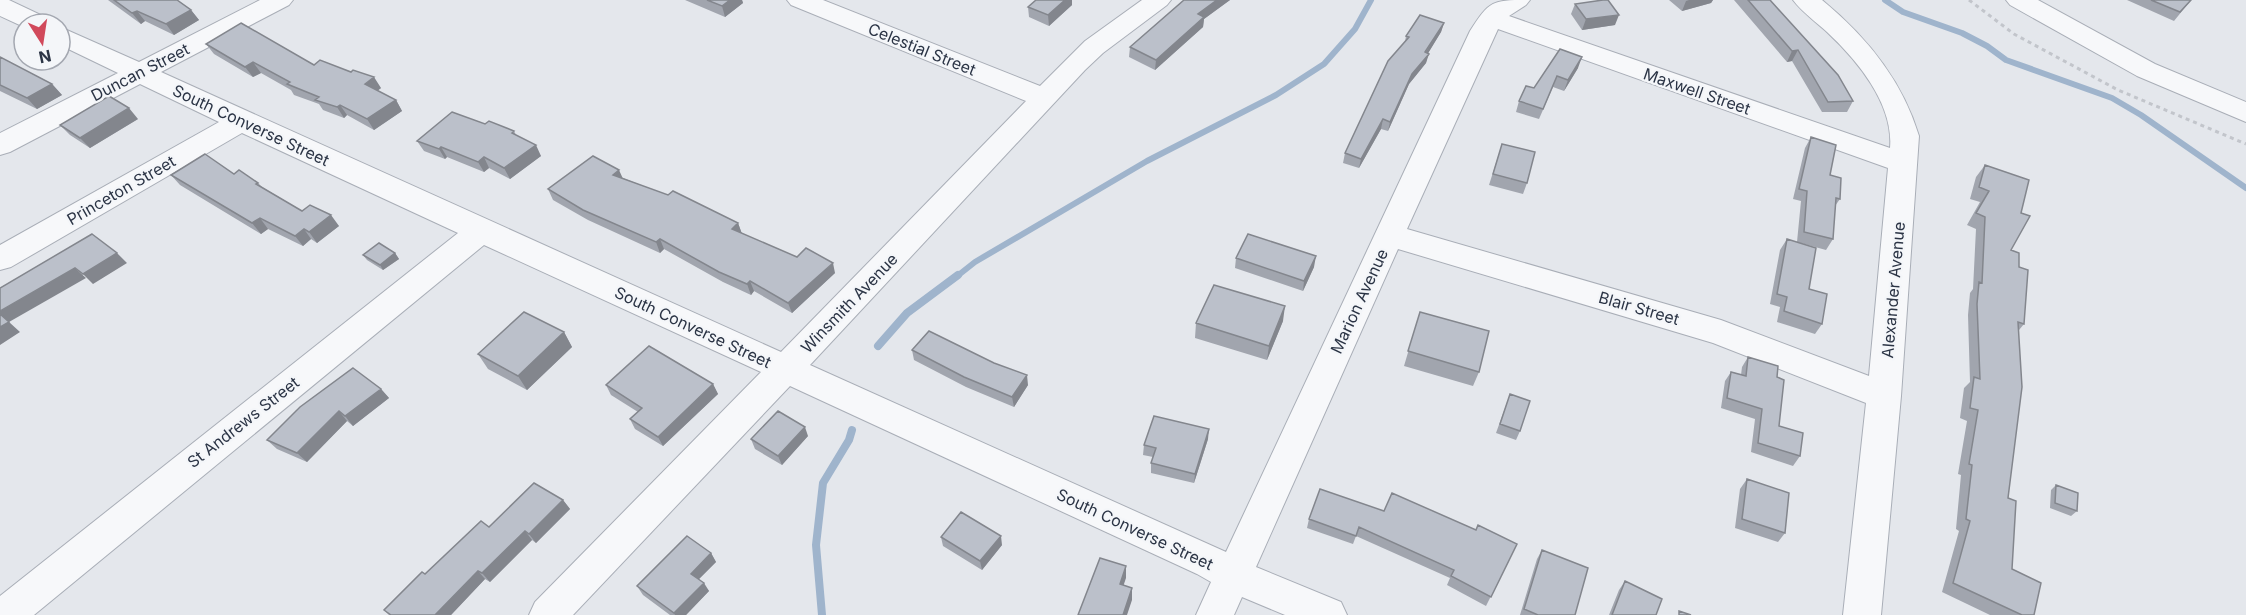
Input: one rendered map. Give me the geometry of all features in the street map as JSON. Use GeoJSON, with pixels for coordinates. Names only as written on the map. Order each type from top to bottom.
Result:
{"type":"FeatureCollection","features":[{"type":"Feature","properties":{"kind":"street","name":"Duncan Street"},"geometry":{"type":"LineString","coordinates":[[0,145],[280,0]]}},
{"type":"Feature","properties":{"kind":"street","name":"Celestial Street"},"geometry":{"type":"LineString","coordinates":[[800,0],[1043,98]]}},
{"type":"Feature","properties":{"kind":"street","name":"Winsmith Avenue"},"geometry":{"type":"LineString","coordinates":[[548,615],[1043,98],[1094,47],[1158,0]]}},
{"type":"Feature","properties":{"kind":"street","name":"Marion Avenue"},"geometry":{"type":"LineString","coordinates":[[1215,615],[1483,31],[1491,18],[1517,0]]}},
{"type":"Feature","properties":{"kind":"street","name":"Alexander Avenue"},"geometry":{"type":"LineString","coordinates":[[1806,0],[1834,24],[1863,54],[1890,92],[1900,114],[1905,136],[1884,396],[1862,615]]}},
{"type":"Feature","properties":{"kind":"street"},"geometry":{"type":"LineString","coordinates":[[2019,0],[2145,70],[2246,113]]}},
{"type":"Feature","properties":{"kind":"street","name":"Maxwell Street"},"geometry":{"type":"LineString","coordinates":[[1491,18],[1904,163]]}},
{"type":"Feature","properties":{"kind":"street","name":"South Converse Street"},"geometry":{"type":"LineString","coordinates":[[72,41],[241,121],[1210,562],[1233,575],[1328,615]]}},
{"type":"Feature","properties":{"kind":"street","name":"Princeton Street"},"geometry":{"type":"LineString","coordinates":[[0,259],[241,121]]}},
{"type":"Feature","properties":{"kind":"street","name":"St Andrews Street"},"geometry":{"type":"LineString","coordinates":[[4,615],[482,230]]}},
{"type":"Feature","properties":{"kind":"street","name":"Blair Street"},"geometry":{"type":"LineString","coordinates":[[1389,236],[1701,326],[1884,396]]}},
{"type":"Feature","properties":{"kind":"path"},"geometry":{"type":"LineString","coordinates":[[1969,0],[2014,34],[2118,90],[2246,144]]}},
{"type":"Feature","properties":{"kind":"building"},"geometry":{"type":"Polygon","coordinates":[[[114,0],[177,0],[191,10],[166,24],[137,11],[132,13],[114,0]]]}},
{"type":"Feature","properties":{"kind":"building"},"geometry":{"type":"Polygon","coordinates":[[[707,0],[730,0],[722,6],[707,0]]]}},
{"type":"Feature","properties":{"kind":"building"},"geometry":{"type":"Polygon","coordinates":[[[1036,0],[1065,0],[1048,15],[1028,7],[1036,0]]]}},
{"type":"Feature","properties":{"kind":"building"},"geometry":{"type":"Polygon","coordinates":[[[1184,0],[1217,0],[1198,14],[1204,17],[1156,60],[1130,47],[1184,0]]]}},
{"type":"Feature","properties":{"kind":"building"},"geometry":{"type":"Polygon","coordinates":[[[1608,0],[1619,15],[1586,19],[1575,4],[1608,0]]]}},
{"type":"Feature","properties":{"kind":"building"},"geometry":{"type":"Polygon","coordinates":[[[1748,0],[1770,0],[1838,75],[1853,101],[1828,102],[1798,50],[1792,51],[1748,0]]]}},
{"type":"Feature","properties":{"kind":"building"},"geometry":{"type":"Polygon","coordinates":[[[2151,0],[2191,0],[2180,12],[2151,0]]]}},
{"type":"Feature","properties":{"kind":"building"},"geometry":{"type":"Polygon","coordinates":[[[1420,15],[1444,23],[1425,52],[1429,54],[1412,74],[1390,122],[1383,119],[1361,159],[1345,153],[1388,61],[1409,37],[1406,36],[1420,15]]]}},
{"type":"Feature","properties":{"kind":"building"},"geometry":{"type":"Polygon","coordinates":[[[241,23],[314,65],[320,60],[351,72],[353,70],[374,77],[365,84],[396,100],[367,119],[340,105],[337,107],[315,100],[319,97],[287,84],[290,82],[253,62],[245,67],[206,44],[241,23]]]}},
{"type":"Feature","properties":{"kind":"building"},"geometry":{"type":"Polygon","coordinates":[[[1560,49],[1582,57],[1568,80],[1557,76],[1543,109],[1519,101],[1526,86],[1534,88],[1560,49]]]}},
{"type":"Feature","properties":{"kind":"building"},"geometry":{"type":"Polygon","coordinates":[[[0,57],[12,63],[12,72],[29,72],[52,84],[27,98],[0,85],[0,57]]]}},
{"type":"Feature","properties":{"kind":"building"},"geometry":{"type":"Polygon","coordinates":[[[109,96],[129,108],[80,138],[60,125],[109,96]]]}},
{"type":"Feature","properties":{"kind":"building"},"geometry":{"type":"Polygon","coordinates":[[[452,112],[485,124],[489,121],[514,131],[512,133],[536,145],[504,168],[484,157],[478,162],[441,147],[439,149],[417,141],[452,112]]]}},
{"type":"Feature","properties":{"kind":"building"},"geometry":{"type":"Polygon","coordinates":[[[1811,137],[1836,145],[1830,175],[1841,178],[1840,199],[1836,198],[1833,239],[1804,232],[1807,191],[1799,189],[1811,137]]]}},
{"type":"Feature","properties":{"kind":"building"},"geometry":{"type":"Polygon","coordinates":[[[1502,144],[1535,152],[1527,183],[1493,174],[1502,144]]]}},
{"type":"Feature","properties":{"kind":"building"},"geometry":{"type":"Polygon","coordinates":[[[205,154],[234,174],[239,170],[258,183],[256,184],[302,211],[310,205],[331,215],[309,232],[304,229],[295,236],[260,218],[252,223],[171,175],[205,154]]]}},
{"type":"Feature","properties":{"kind":"building"},"geometry":{"type":"Polygon","coordinates":[[[593,156],[619,170],[613,175],[668,195],[673,191],[738,223],[732,229],[797,257],[806,248],[833,263],[788,303],[750,281],[747,284],[719,272],[660,239],[656,242],[583,210],[548,189],[593,156]]]}},
{"type":"Feature","properties":{"kind":"building"},"geometry":{"type":"Polygon","coordinates":[[[1985,165],[2029,180],[2021,213],[2030,216],[2011,250],[2019,253],[2019,267],[2028,270],[2024,324],[2018,322],[2022,387],[2008,498],[2016,501],[2012,569],[2041,583],[2034,615],[2022,615],[1953,583],[1970,521],[1966,519],[1972,465],[1969,464],[1978,410],[1970,408],[1974,377],[1980,379],[1977,304],[1979,282],[1982,283],[1985,217],[1976,213],[1989,191],[1979,187],[1985,165]]]}},
{"type":"Feature","properties":{"kind":"building"},"geometry":{"type":"Polygon","coordinates":[[[92,234],[117,253],[83,274],[75,268],[0,311],[0,288],[92,234]]]}},
{"type":"Feature","properties":{"kind":"building"},"geometry":{"type":"Polygon","coordinates":[[[1248,234],[1316,256],[1304,281],[1236,258],[1248,234]]]}},
{"type":"Feature","properties":{"kind":"building"},"geometry":{"type":"Polygon","coordinates":[[[1787,239],[1816,248],[1809,289],[1827,294],[1822,324],[1784,311],[1787,297],[1777,294],[1787,239]]]}},
{"type":"Feature","properties":{"kind":"building"},"geometry":{"type":"Polygon","coordinates":[[[379,243],[395,253],[380,265],[363,255],[379,243]]]}},
{"type":"Feature","properties":{"kind":"building"},"geometry":{"type":"Polygon","coordinates":[[[1214,285],[1285,306],[1269,346],[1196,323],[1214,285]]]}},
{"type":"Feature","properties":{"kind":"building"},"geometry":{"type":"Polygon","coordinates":[[[524,312],[564,332],[518,376],[478,354],[524,312]]]}},
{"type":"Feature","properties":{"kind":"building"},"geometry":{"type":"Polygon","coordinates":[[[1420,312],[1489,331],[1479,372],[1408,351],[1420,312]]]}},
{"type":"Feature","properties":{"kind":"building"},"geometry":{"type":"Polygon","coordinates":[[[0,314],[9,322],[0,327],[0,314]]]}},
{"type":"Feature","properties":{"kind":"building"},"geometry":{"type":"Polygon","coordinates":[[[929,331],[994,363],[1027,375],[1012,397],[964,377],[912,350],[929,331]]]}},
{"type":"Feature","properties":{"kind":"building"},"geometry":{"type":"Polygon","coordinates":[[[649,346],[713,384],[658,437],[630,419],[642,408],[606,385],[649,346]]]}},
{"type":"Feature","properties":{"kind":"building"},"geometry":{"type":"Polygon","coordinates":[[[1748,357],[1778,366],[1777,377],[1784,380],[1779,426],[1803,433],[1800,456],[1758,443],[1762,409],[1727,398],[1731,372],[1746,376],[1748,357]]]}},
{"type":"Feature","properties":{"kind":"building"},"geometry":{"type":"Polygon","coordinates":[[[353,368],[381,389],[345,416],[339,411],[297,453],[267,440],[300,407],[353,368]]]}},
{"type":"Feature","properties":{"kind":"building"},"geometry":{"type":"Polygon","coordinates":[[[1510,394],[1530,401],[1520,431],[1500,424],[1510,394]]]}},
{"type":"Feature","properties":{"kind":"building"},"geometry":{"type":"Polygon","coordinates":[[[778,411],[805,427],[778,456],[751,439],[778,411]]]}},
{"type":"Feature","properties":{"kind":"building"},"geometry":{"type":"Polygon","coordinates":[[[1154,416],[1209,429],[1195,474],[1151,463],[1156,448],[1144,445],[1154,416]]]}},
{"type":"Feature","properties":{"kind":"building"},"geometry":{"type":"Polygon","coordinates":[[[1747,479],[1789,493],[1785,533],[1742,519],[1747,479]]]}},
{"type":"Feature","properties":{"kind":"building"},"geometry":{"type":"Polygon","coordinates":[[[534,483],[563,500],[529,534],[525,531],[482,573],[478,571],[435,615],[391,615],[384,610],[422,572],[425,574],[481,521],[489,527],[534,483]]]}},
{"type":"Feature","properties":{"kind":"building"},"geometry":{"type":"Polygon","coordinates":[[[2056,485],[2078,493],[2077,511],[2055,503],[2056,485]]]}},
{"type":"Feature","properties":{"kind":"building"},"geometry":{"type":"Polygon","coordinates":[[[1320,489],[1384,511],[1392,493],[1476,530],[1478,525],[1517,544],[1491,597],[1451,576],[1454,570],[1359,527],[1356,536],[1309,519],[1320,489]]]}},
{"type":"Feature","properties":{"kind":"building"},"geometry":{"type":"Polygon","coordinates":[[[961,512],[1001,536],[980,561],[941,537],[961,512]]]}},
{"type":"Feature","properties":{"kind":"building"},"geometry":{"type":"Polygon","coordinates":[[[687,536],[711,553],[691,574],[704,583],[674,613],[637,586],[687,536]]]}},
{"type":"Feature","properties":{"kind":"building"},"geometry":{"type":"Polygon","coordinates":[[[1542,550],[1588,568],[1575,615],[1538,615],[1524,609],[1542,550]]]}},
{"type":"Feature","properties":{"kind":"building"},"geometry":{"type":"Polygon","coordinates":[[[1100,558],[1126,566],[1120,584],[1132,588],[1123,615],[1078,615],[1100,558]]]}},
{"type":"Feature","properties":{"kind":"building"},"geometry":{"type":"Polygon","coordinates":[[[1625,581],[1662,599],[1656,615],[1612,615],[1625,581]]]}},
{"type":"Feature","properties":{"kind":"building"},"geometry":{"type":"Polygon","coordinates":[[[1679,611],[1691,615],[1679,615],[1679,611]]]}},
{"type":"Feature","properties":{"kind":"waterway"},"geometry":{"type":"LineString","coordinates":[[956,277],[975,262],[1147,161],[1276,95],[1324,64],[1355,29],[1371,0]]}},
{"type":"Feature","properties":{"kind":"waterway"},"geometry":{"type":"LineString","coordinates":[[1885,0],[1903,12],[1962,33],[1987,46],[2006,60],[2112,98],[2141,115],[2246,188]]}},
{"type":"Feature","properties":{"kind":"waterway"},"geometry":{"type":"LineString","coordinates":[[878,346],[907,313],[958,275]]}},
{"type":"Feature","properties":{"kind":"waterway"},"geometry":{"type":"LineString","coordinates":[[822,615],[816,545],[823,483],[849,440],[852,430]]}}]}
